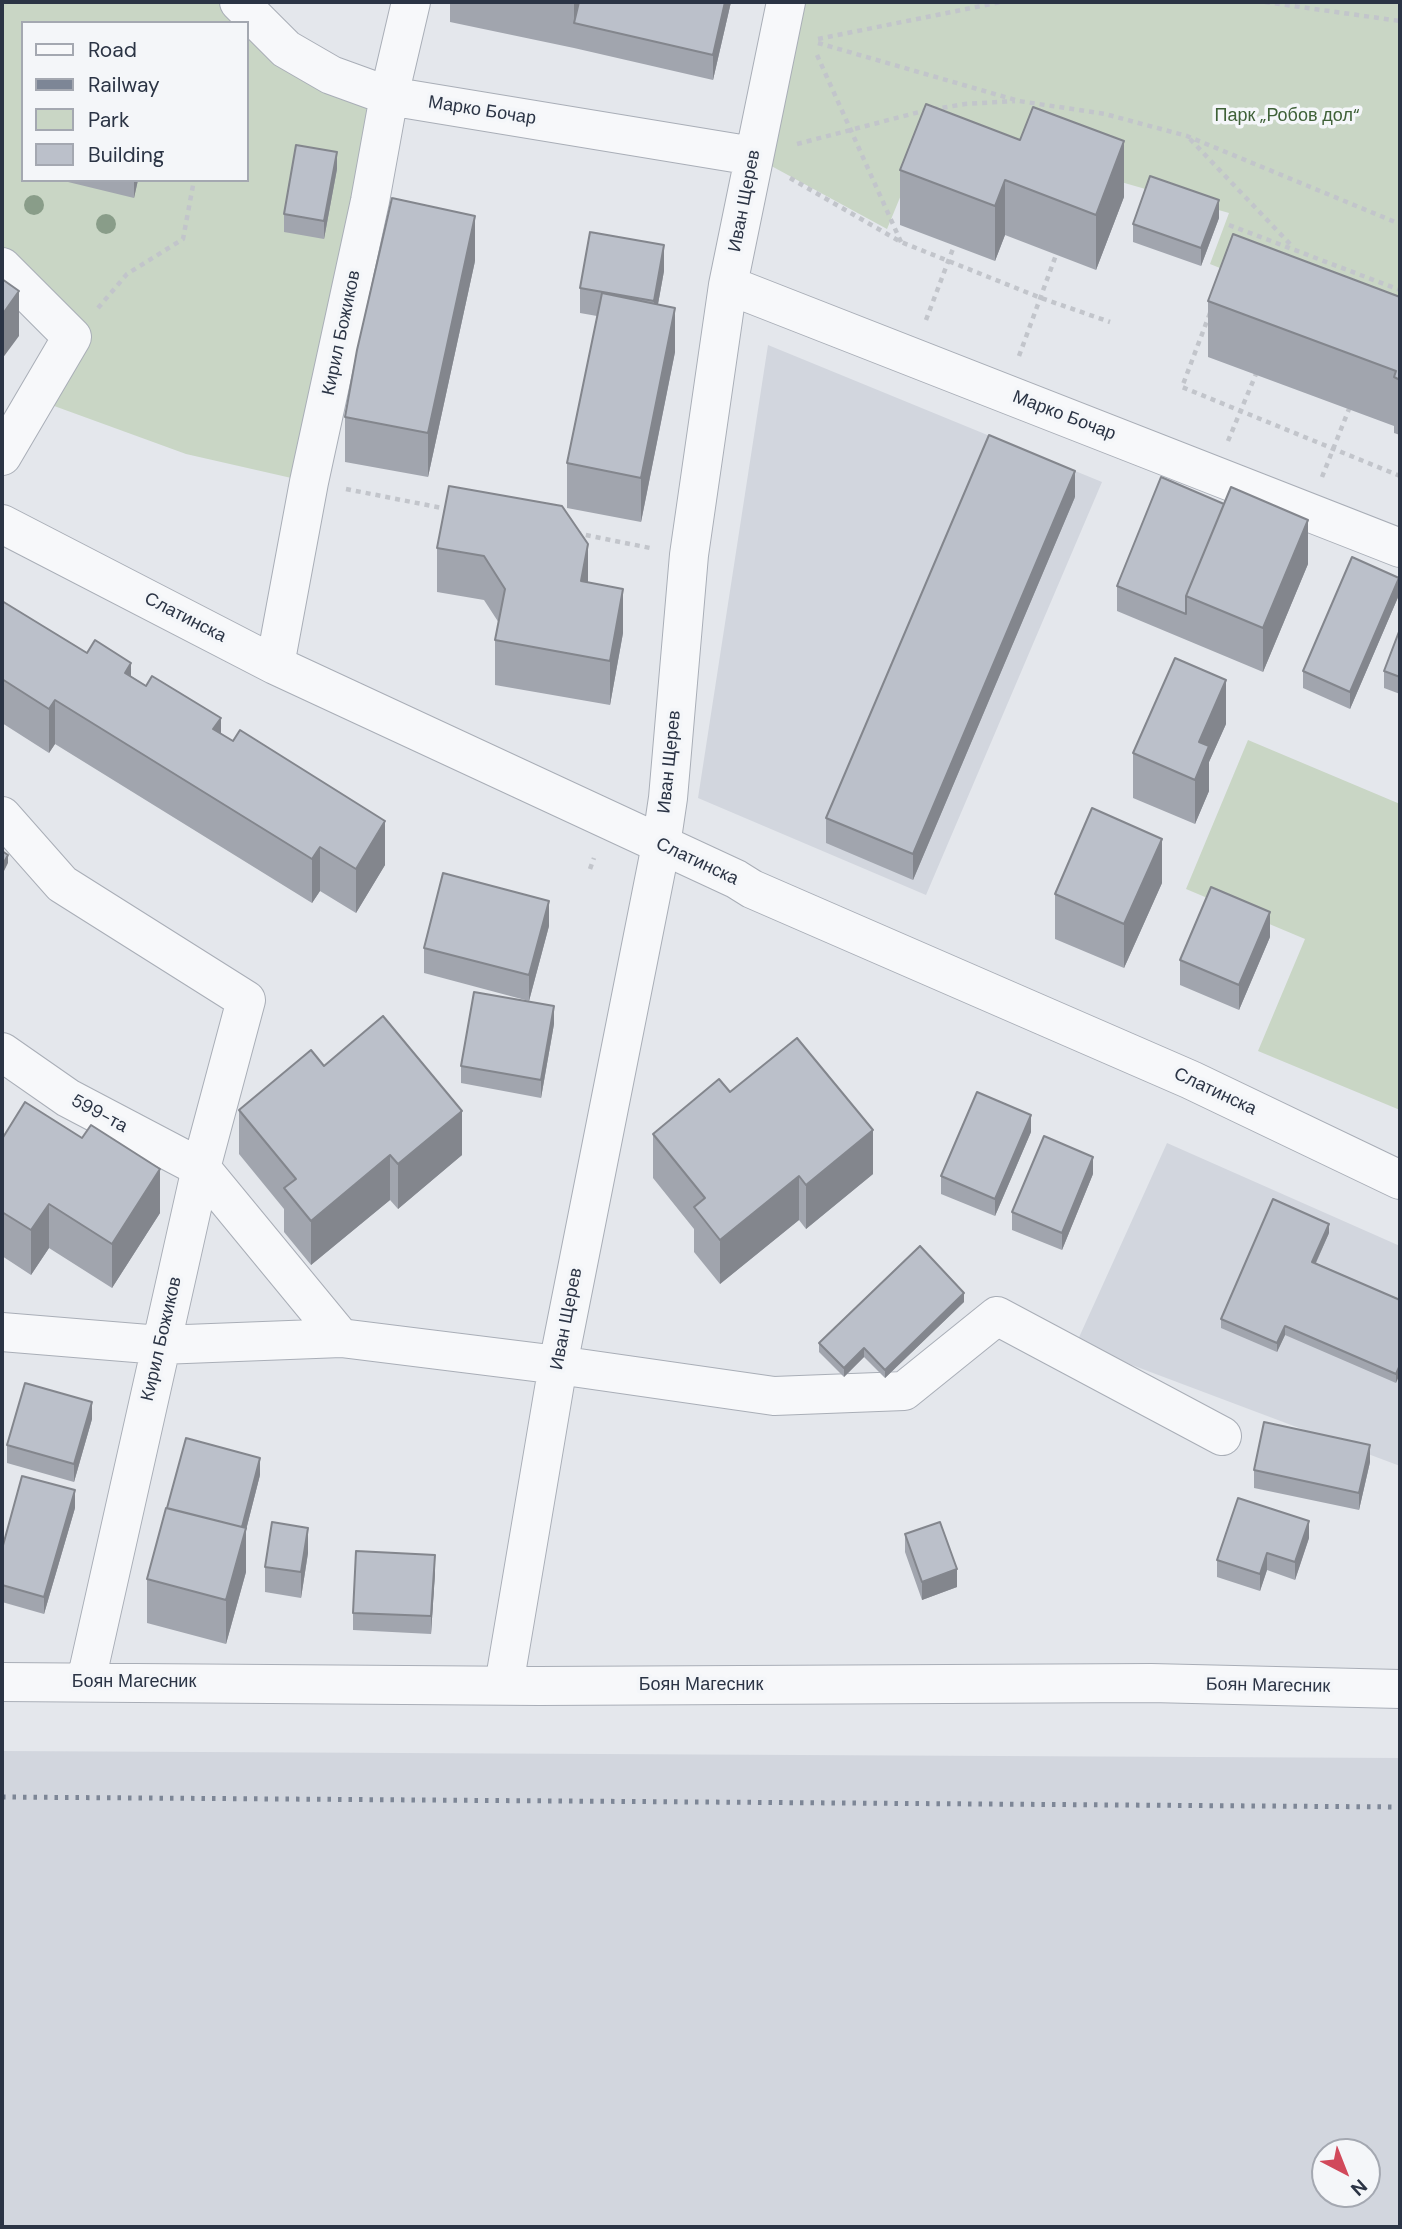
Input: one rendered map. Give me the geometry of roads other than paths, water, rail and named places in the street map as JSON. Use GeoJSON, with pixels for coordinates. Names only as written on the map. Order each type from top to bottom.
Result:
{"type":"FeatureCollection","features":[{"type":"Feature","properties":{"kind":"street","name":"Марко Бочар"},"geometry":{"type":"LineString","coordinates":[[239,2],[286,49],[331,75],[389,96],[753,156]]}},
{"type":"Feature","properties":{"kind":"street","name":"Кирил Божиков"},"geometry":{"type":"LineString","coordinates":[[275,664],[309,482],[411,2]]}},
{"type":"Feature","properties":{"kind":"street","name":"Иван Щерев"},"geometry":{"type":"LineString","coordinates":[[504,1685],[558,1365],[661,845],[668,797],[689,555],[727,285],[786,2]]}},
{"type":"Feature","properties":{"kind":"street"},"geometry":{"type":"LineString","coordinates":[[2,267],[72,337],[2,456]]}},
{"type":"Feature","properties":{"kind":"street","name":"Марко Бочар"},"geometry":{"type":"LineString","coordinates":[[727,285],[1400,548]]}},
{"type":"Feature","properties":{"kind":"street","name":"Слатинска"},"geometry":{"type":"LineString","coordinates":[[2,524],[275,664],[736,879],[752,889],[1191,1080],[1400,1180]]}},
{"type":"Feature","properties":{"kind":"street","name":"Кирил Божиков"},"geometry":{"type":"LineString","coordinates":[[2,816],[62,884],[247,1000],[201,1168],[86,1681]]}},
{"type":"Feature","properties":{"kind":"street","name":"599-та"},"geometry":{"type":"LineString","coordinates":[[2,1052],[68,1098],[201,1168]]}},
{"type":"Feature","properties":{"kind":"street"},"geometry":{"type":"LineString","coordinates":[[201,1168],[341,1338]]}},
{"type":"Feature","properties":{"kind":"street"},"geometry":{"type":"LineString","coordinates":[[2,1332],[160,1345],[341,1338],[774,1396],[904,1391],[998,1316],[1222,1436]]}},
{"type":"Feature","properties":{"kind":"street","name":"Боян Магесник"},"geometry":{"type":"LineString","coordinates":[[2,1682],[504,1685],[1151,1684],[1400,1689]]}},
{"type":"Feature","properties":{"kind":"railway"},"geometry":{"type":"LineString","coordinates":[[2,1797],[1400,1807]]}},
{"type":"Feature","properties":{"kind":"park label","name":"Парк „Робов дол“"},"geometry":{"type":"Point","coordinates":[1287,116]}}]}
